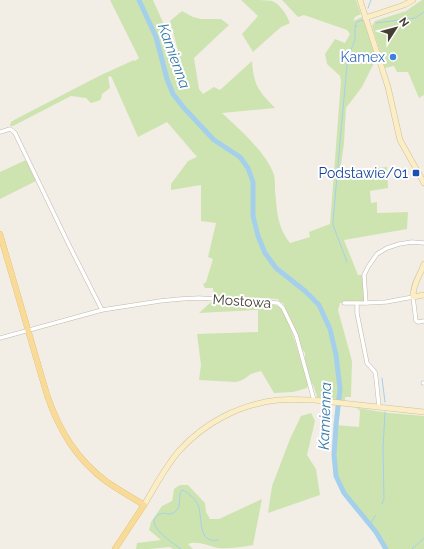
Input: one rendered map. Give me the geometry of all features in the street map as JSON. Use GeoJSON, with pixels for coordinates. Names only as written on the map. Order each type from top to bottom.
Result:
{"type":"FeatureCollection","features":[{"type":"Feature","properties":{"kind":"main road"},"geometry":{"type":"LineString","coordinates":[[360,0],[383,69],[400,140],[424,183]]}},
{"type":"Feature","properties":{"kind":"main road"},"geometry":{"type":"LineString","coordinates":[[365,18],[404,5],[413,0]]}},
{"type":"Feature","properties":{"kind":"main road"},"geometry":{"type":"LineString","coordinates":[[0,234],[27,330],[54,415],[64,435],[78,454],[99,475],[120,491],[144,505]]}},
{"type":"Feature","properties":{"kind":"main road"},"geometry":{"type":"LineString","coordinates":[[424,264],[423,270],[415,283],[413,297],[424,295]]}},
{"type":"Feature","properties":{"kind":"main road"},"geometry":{"type":"LineString","coordinates":[[115,549],[167,468],[180,451],[199,433],[215,422],[239,410],[249,406],[278,400],[314,400],[424,412]]}},
{"type":"Feature","properties":{"kind":"street"},"geometry":{"type":"LineString","coordinates":[[0,132],[10,129],[15,133],[102,310]]}},
{"type":"Feature","properties":{"kind":"street"},"geometry":{"type":"LineString","coordinates":[[366,303],[364,275],[377,254],[387,248],[399,244],[412,242],[424,243]]}},
{"type":"Feature","properties":{"kind":"street"},"geometry":{"type":"LineString","coordinates":[[344,303],[357,304],[386,302],[413,297],[416,321],[424,321]]}},
{"type":"Feature","properties":{"kind":"street","name":"Mostowa"},"geometry":{"type":"LineString","coordinates":[[0,338],[102,310],[152,302],[190,298],[278,303],[283,308],[296,335],[314,400]]}},
{"type":"Feature","properties":{"kind":"street"},"geometry":{"type":"LineString","coordinates":[[357,304],[357,313],[367,363],[375,372],[379,407]]}},
{"type":"Feature","properties":{"kind":"green space"},"geometry":{"type":"Polygon","coordinates":[[[110,0],[153,0],[182,65],[170,21],[182,11],[193,17],[201,19],[221,19],[229,25],[194,58],[199,89],[203,94],[214,87],[220,90],[252,61],[254,76],[258,87],[275,108],[222,113],[252,142],[265,158],[270,167],[274,175],[278,218],[282,230],[290,243],[310,237],[309,232],[330,224],[341,81],[340,76],[327,64],[325,54],[335,39],[345,43],[350,34],[347,30],[304,15],[298,17],[282,0],[356,0],[361,14],[355,17],[353,21],[362,17],[377,57],[362,87],[346,108],[344,143],[340,172],[387,167],[388,188],[370,191],[371,203],[377,202],[377,213],[408,212],[407,229],[344,240],[358,275],[364,275],[366,303],[340,303],[338,310],[352,361],[351,397],[345,397],[345,401],[333,400],[329,394],[327,399],[317,397],[305,362],[305,353],[283,303],[278,299],[214,296],[213,288],[205,288],[203,284],[206,282],[213,259],[208,257],[216,223],[201,221],[201,185],[171,190],[171,184],[188,161],[197,157],[167,122],[138,137],[111,76],[108,77],[110,88],[102,94],[101,99],[98,101],[91,103],[86,98],[71,96],[13,126],[10,126],[11,122],[14,120],[99,76],[139,58],[110,0]]]}},
{"type":"Feature","properties":{"kind":"green space"},"geometry":{"type":"Polygon","coordinates":[[[241,0],[272,1],[283,10],[290,23],[281,27],[253,52],[242,34],[258,16],[241,0]]]}},
{"type":"Feature","properties":{"kind":"green space"},"geometry":{"type":"Polygon","coordinates":[[[424,0],[424,95],[419,98],[408,72],[397,72],[394,66],[385,68],[372,26],[375,21],[406,11],[424,0]]]}},
{"type":"Feature","properties":{"kind":"green space"},"geometry":{"type":"Polygon","coordinates":[[[26,160],[36,181],[0,199],[0,172],[26,160]]]}},
{"type":"Feature","properties":{"kind":"green space"},"geometry":{"type":"Polygon","coordinates":[[[211,302],[273,304],[281,308],[285,314],[295,341],[308,384],[307,388],[293,392],[274,393],[261,371],[235,382],[199,380],[201,365],[197,334],[258,332],[258,310],[199,313],[211,302]]]}},
{"type":"Feature","properties":{"kind":"green space"},"geometry":{"type":"Polygon","coordinates":[[[357,408],[424,416],[424,549],[386,549],[376,532],[344,493],[336,476],[334,455],[336,425],[359,427],[360,411],[357,408]]]}},
{"type":"Feature","properties":{"kind":"green space"},"geometry":{"type":"Polygon","coordinates":[[[311,413],[315,421],[307,455],[316,469],[320,495],[268,513],[272,486],[290,439],[301,416],[311,413]]]}},
{"type":"Feature","properties":{"kind":"green space"},"geometry":{"type":"Polygon","coordinates":[[[180,485],[188,485],[205,503],[206,512],[210,519],[219,519],[262,499],[253,545],[236,548],[218,548],[192,543],[188,544],[193,549],[173,549],[170,547],[136,549],[137,543],[161,540],[149,530],[151,522],[162,506],[172,501],[174,489],[180,485]]]}},
{"type":"Feature","properties":{"kind":"waterway","name":"Kamienna"},"geometry":{"type":"LineString","coordinates":[[139,0],[156,37],[167,79],[173,94],[214,140],[240,157],[248,168],[253,182],[253,216],[258,236],[265,253],[276,268],[305,291],[319,305],[330,329],[336,355],[340,389],[334,455],[336,476],[344,493],[376,532],[386,549]]}},
{"type":"Feature","properties":{"kind":"waterway"},"geometry":{"type":"LineString","coordinates":[[368,8],[371,0]]}},
{"type":"Feature","properties":{"kind":"waterway"},"geometry":{"type":"LineString","coordinates":[[376,23],[415,18],[424,12]]}},
{"type":"Feature","properties":{"kind":"waterway"},"geometry":{"type":"LineString","coordinates":[[355,26],[357,22],[363,20]]}},
{"type":"Feature","properties":{"kind":"waterway"},"geometry":{"type":"LineString","coordinates":[[347,262],[333,225],[333,221],[347,65],[348,57],[355,40],[355,27],[357,26]]}},
{"type":"Feature","properties":{"kind":"waterway"},"geometry":{"type":"LineString","coordinates":[[382,378],[385,402]]}},
{"type":"Feature","properties":{"kind":"waterway"},"geometry":{"type":"LineString","coordinates":[[382,504],[384,499],[383,449],[385,412]]}},
{"type":"Feature","properties":{"kind":"waterway"},"geometry":{"type":"LineString","coordinates":[[181,549],[160,533],[154,522],[155,518],[160,514],[170,514],[175,512],[179,507],[180,493],[182,490],[193,497],[196,501],[204,534],[211,540],[218,540]]}},
{"type":"Feature","properties":{"kind":"waterway"},"geometry":{"type":"LineString","coordinates":[[369,525],[376,515]]}},
{"type":"Feature","properties":{"kind":"waterway"},"geometry":{"type":"LineString","coordinates":[[412,549],[424,538]]}},
{"type":"Feature","properties":{"kind":"place","name":"Kamex"},"geometry":{"type":"Point","coordinates":[393,57]}},
{"type":"Feature","properties":{"kind":"place","name":"Podstawie/01"},"geometry":{"type":"Point","coordinates":[416,173]}}]}
